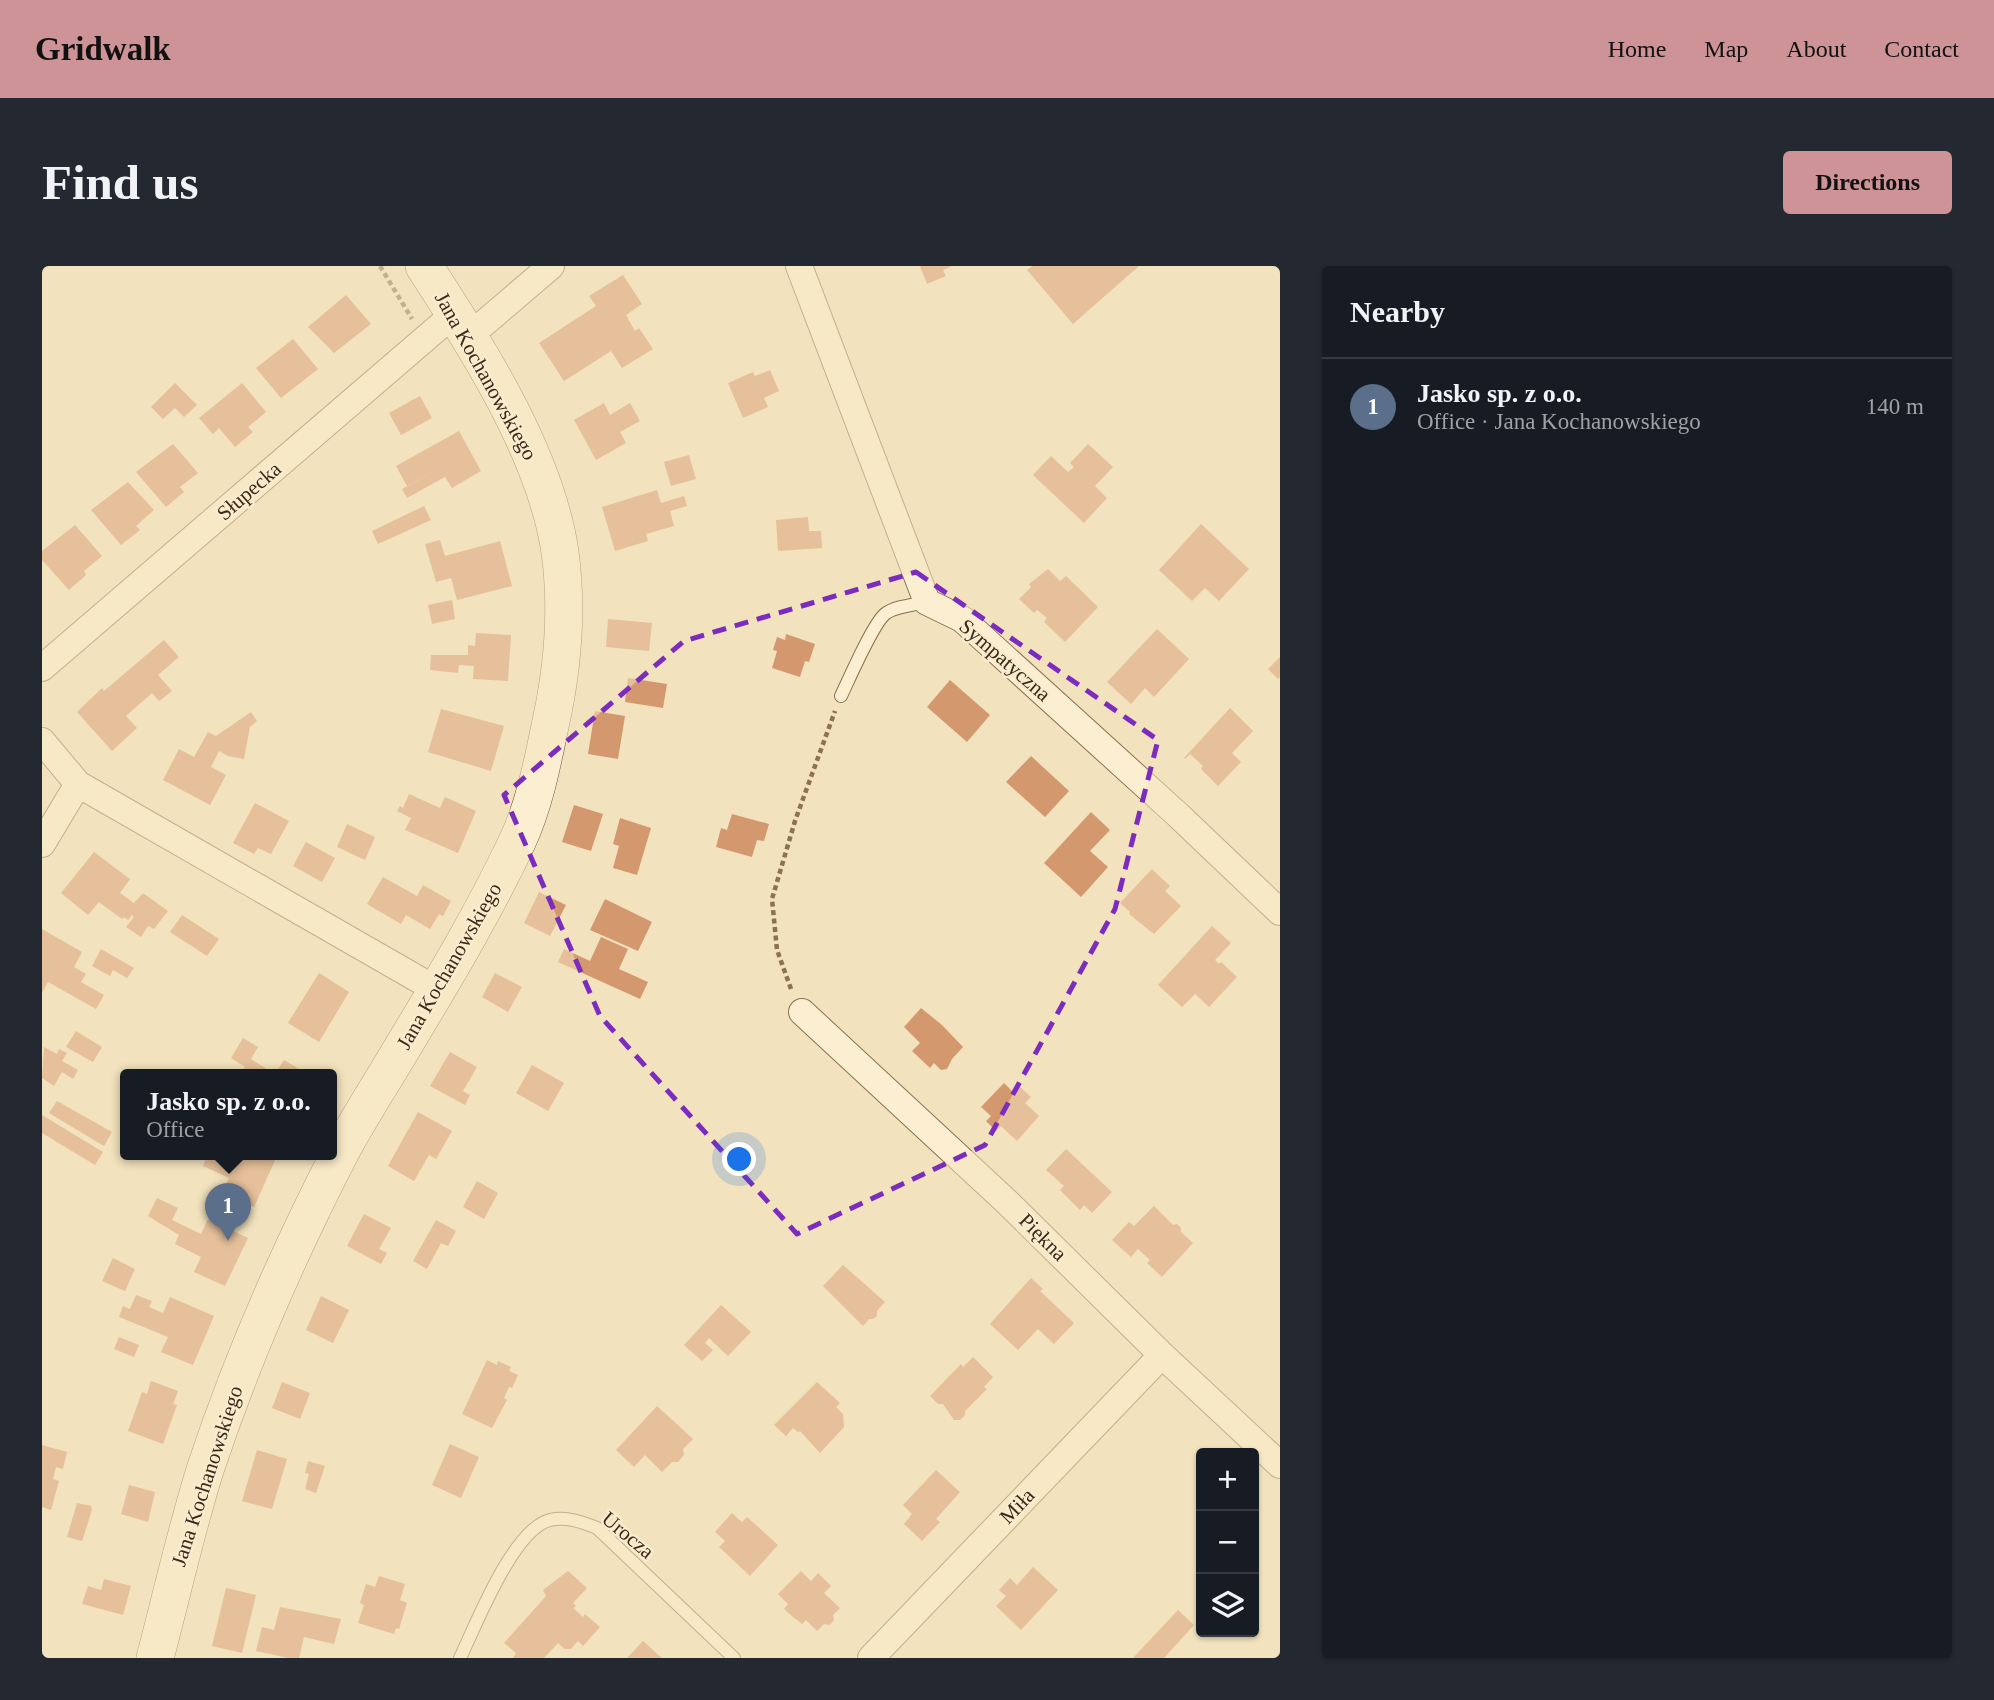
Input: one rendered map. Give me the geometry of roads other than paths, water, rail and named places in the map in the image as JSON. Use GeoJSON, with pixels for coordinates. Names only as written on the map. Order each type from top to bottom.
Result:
{"type":"FeatureCollection","features":[{"type":"Feature","properties":{"kind":"street","name":"Jana Kochanowskiego"},"geometry":{"type":"LineString","coordinates":[[155,1658],[205,1473],[224,1415],[268,1305],[342,1150],[437,990],[519,838],[537,785],[563,655],[565,604],[560,551],[548,497],[517,426],[462,325],[424,266]]}},
{"type":"Feature","properties":{"kind":"street","name":"Słupecka"},"geometry":{"type":"LineString","coordinates":[[42,668],[425,340],[462,325],[551,266]]}},
{"type":"Feature","properties":{"kind":"street"},"geometry":{"type":"LineString","coordinates":[[799,266],[927,602]]}},
{"type":"Feature","properties":{"kind":"street","name":"Sympatyczna"},"geometry":{"type":"LineString","coordinates":[[927,602],[961,619],[1178,815],[1280,912]]}},
{"type":"Feature","properties":{"kind":"street"},"geometry":{"type":"LineString","coordinates":[[42,741],[78,784],[437,990]]}},
{"type":"Feature","properties":{"kind":"street"},"geometry":{"type":"LineString","coordinates":[[42,844],[78,784]]}},
{"type":"Feature","properties":{"kind":"street","name":"Piękna"},"geometry":{"type":"LineString","coordinates":[[802,1012],[1007,1202],[1162,1355],[1280,1465]]}},
{"type":"Feature","properties":{"kind":"street","name":"Miła"},"geometry":{"type":"LineString","coordinates":[[872,1658],[1162,1355]]}},
{"type":"Feature","properties":{"kind":"lane"},"geometry":{"type":"LineString","coordinates":[[841,696],[884,614],[927,602]]}},
{"type":"Feature","properties":{"kind":"lane","name":"Urocza"},"geometry":{"type":"LineString","coordinates":[[460,1658],[510,1556],[533,1528],[550,1520],[575,1520],[597,1528],[734,1658]]}},
{"type":"Feature","properties":{"kind":"place","name":"Jasko sp. z o.o."},"geometry":{"type":"Point","coordinates":[228,1241]}}]}
